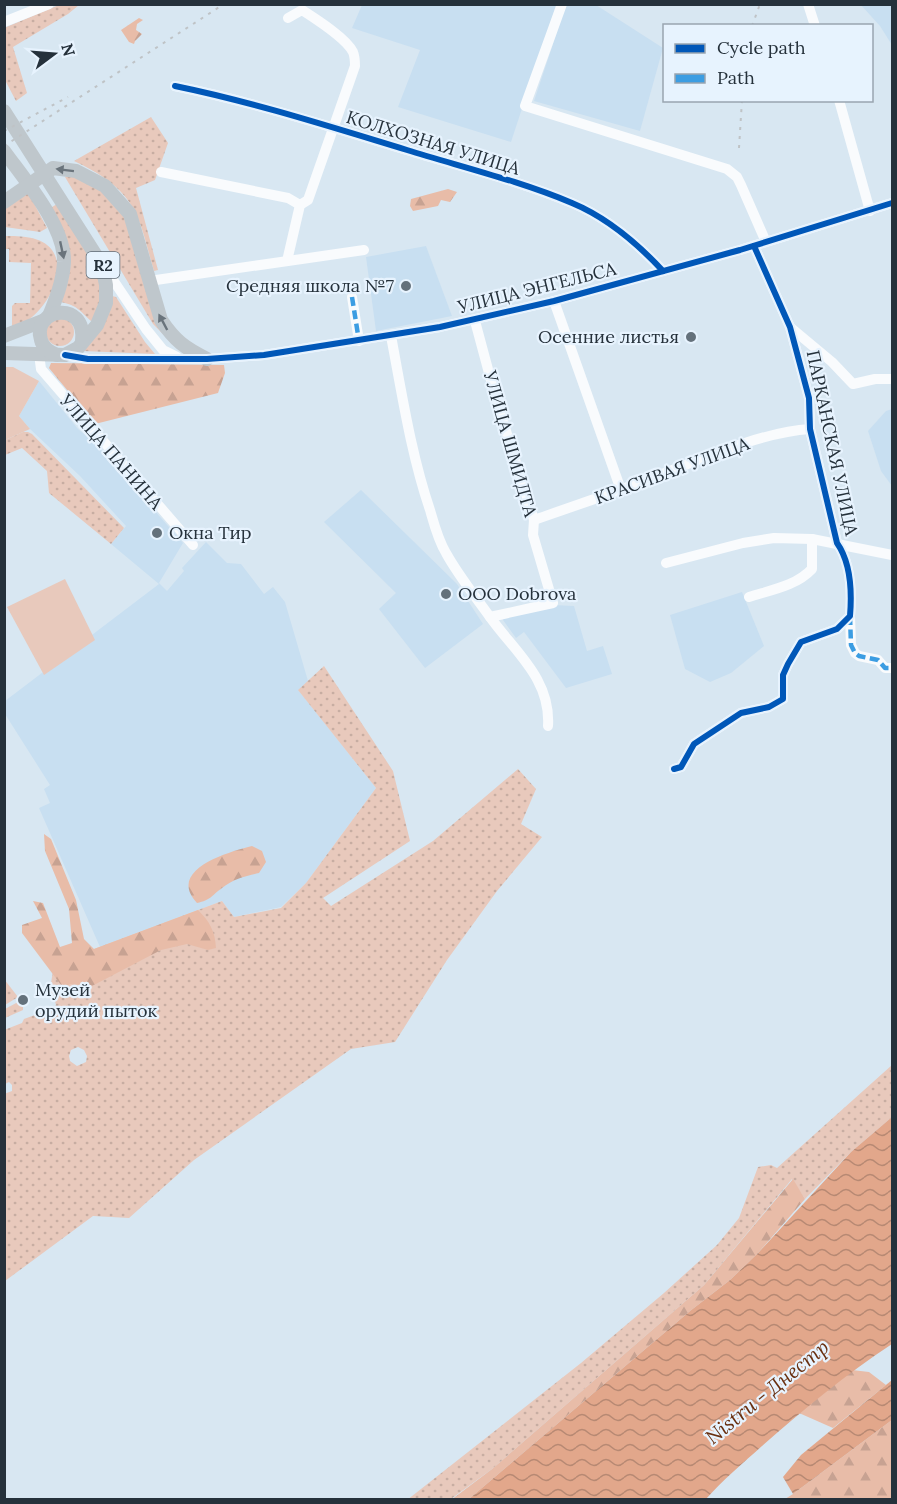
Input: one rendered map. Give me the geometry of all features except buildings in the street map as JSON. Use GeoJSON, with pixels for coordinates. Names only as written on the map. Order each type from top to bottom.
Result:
{"type":"FeatureCollection","features":[{"type":"Feature","properties":{"kind":"main road","name":"R2"},"geometry":{"type":"LineString","coordinates":[[4,111],[102,265],[106,285],[106,303],[97,325],[78,348],[62,355]]}},
{"type":"Feature","properties":{"kind":"main road","name":"R2"},"geometry":{"type":"LineString","coordinates":[[4,151],[37,197],[62,244],[64,261],[60,286],[47,318]]}},
{"type":"Feature","properties":{"kind":"main road"},"geometry":{"type":"LineString","coordinates":[[4,202],[53,168],[76,171],[105,186],[130,214],[161,320],[170,334],[185,348],[207,359]]}},
{"type":"Feature","properties":{"kind":"main road"},"geometry":{"type":"LineString","coordinates":[[4,336],[57,312],[66,312],[81,323],[82,341]]}},
{"type":"Feature","properties":{"kind":"main road"},"geometry":{"type":"LineString","coordinates":[[47,318],[41,326],[41,341],[45,348],[62,355]]}},
{"type":"Feature","properties":{"kind":"main road"},"geometry":{"type":"LineString","coordinates":[[4,353],[62,355]]}},
{"type":"Feature","properties":{"kind":"street"},"geometry":{"type":"LineString","coordinates":[[4,22],[49,4]]}},
{"type":"Feature","properties":{"kind":"street"},"geometry":{"type":"LineString","coordinates":[[562,4],[525,106],[727,169],[737,177],[766,242]]}},
{"type":"Feature","properties":{"kind":"street"},"geometry":{"type":"LineString","coordinates":[[808,4],[814,24]]}},
{"type":"Feature","properties":{"kind":"street"},"geometry":{"type":"LineString","coordinates":[[286,261],[300,205],[308,200],[355,66],[353,51],[302,10],[288,18]]}},
{"type":"Feature","properties":{"kind":"street","name":"КОЛХОЗНАЯ УЛИЦА"},"geometry":{"type":"LineString","coordinates":[[175,86],[201,91],[501,178],[573,203],[614,226],[663,271]]}},
{"type":"Feature","properties":{"kind":"street"},"geometry":{"type":"LineString","coordinates":[[840,102],[870,211]]}},
{"type":"Feature","properties":{"kind":"street"},"geometry":{"type":"LineString","coordinates":[[161,172],[288,198],[300,205]]}},
{"type":"Feature","properties":{"kind":"street","name":"УЛИЦА ЭНГЕЛЬСА"},"geometry":{"type":"LineString","coordinates":[[62,355],[88,359],[207,359],[264,355],[475,321],[754,246],[892,203]]}},
{"type":"Feature","properties":{"kind":"street","name":"ПАРКАНСКАЯ УЛИЦА"},"geometry":{"type":"LineString","coordinates":[[754,246],[790,327],[809,398],[810,429],[837,543],[842,551],[852,591],[851,645],[859,656],[878,660],[885,668],[892,668]]}},
{"type":"Feature","properties":{"kind":"street"},"geometry":{"type":"LineString","coordinates":[[149,282],[364,250]]}},
{"type":"Feature","properties":{"kind":"street"},"geometry":{"type":"LineString","coordinates":[[102,265],[163,350],[180,358]]}},
{"type":"Feature","properties":{"kind":"street"},"geometry":{"type":"LineString","coordinates":[[352,297],[359,341]]}},
{"type":"Feature","properties":{"kind":"street"},"geometry":{"type":"LineString","coordinates":[[554,301],[621,490]]}},
{"type":"Feature","properties":{"kind":"street","name":"УЛИЦА ШМИДТА"},"geometry":{"type":"LineString","coordinates":[[475,321],[496,399],[534,520],[533,535],[553,603],[490,617]]}},
{"type":"Feature","properties":{"kind":"street"},"geometry":{"type":"LineString","coordinates":[[790,327],[832,362],[853,384],[875,379],[892,379]]}},
{"type":"Feature","properties":{"kind":"street"},"geometry":{"type":"LineString","coordinates":[[391,336],[419,477],[438,536],[446,553],[490,617],[533,671],[547,702],[548,726]]}},
{"type":"Feature","properties":{"kind":"street","name":"УЛИЦА ПАНИНА"},"geometry":{"type":"LineString","coordinates":[[39,354],[40,369],[160,510],[193,545]]}},
{"type":"Feature","properties":{"kind":"street","name":"КРАСИВАЯ УЛИЦА"},"geometry":{"type":"LineString","coordinates":[[534,520],[714,454],[789,431],[810,429]]}},
{"type":"Feature","properties":{"kind":"street"},"geometry":{"type":"LineString","coordinates":[[666,563],[774,538],[812,539],[892,555]]}},
{"type":"Feature","properties":{"kind":"street"},"geometry":{"type":"LineString","coordinates":[[749,597],[798,581],[807,574],[812,568],[812,539]]}},
{"type":"Feature","properties":{"kind":"street"},"geometry":{"type":"LineString","coordinates":[[675,769],[681,767],[694,744],[741,713],[769,707],[783,699],[783,675],[801,642],[837,629],[850,616]]}},
{"type":"Feature","properties":{"kind":"shaded area"},"geometry":{"type":"Polygon","coordinates":[[[59,5],[79,5],[13,47],[27,93],[16,101],[5,80],[4,28],[59,5]]]}},
{"type":"Feature","properties":{"kind":"shaded area"},"geometry":{"type":"Polygon","coordinates":[[[362,5],[556,5],[511,142],[398,107],[420,50],[352,28],[362,5]]]}},
{"type":"Feature","properties":{"kind":"shaded area"},"geometry":{"type":"Polygon","coordinates":[[[566,5],[596,5],[663,48],[640,131],[534,101],[566,5]]]}},
{"type":"Feature","properties":{"kind":"shaded area"},"geometry":{"type":"Polygon","coordinates":[[[861,5],[892,5],[892,45],[880,26],[861,5]]]}},
{"type":"Feature","properties":{"kind":"shaded area"},"geometry":{"type":"Polygon","coordinates":[[[151,117],[168,143],[155,180],[136,188],[158,270],[154,271],[141,226],[130,203],[109,182],[74,161],[151,117]]]}},
{"type":"Feature","properties":{"kind":"shaded area"},"geometry":{"type":"Polygon","coordinates":[[[75,176],[101,190],[124,217],[173,344],[153,324],[65,177],[75,176]]]}},
{"type":"Feature","properties":{"kind":"shaded area"},"geometry":{"type":"Polygon","coordinates":[[[28,192],[47,228],[40,232],[5,227],[5,207],[28,192]]]}},
{"type":"Feature","properties":{"kind":"shaded area"},"geometry":{"type":"Polygon","coordinates":[[[57,204],[99,265],[100,308],[91,321],[75,307],[61,302],[69,275],[70,254],[63,233],[49,209],[57,204]]]}},
{"type":"Feature","properties":{"kind":"shaded area"},"geometry":{"type":"Polygon","coordinates":[[[5,236],[37,239],[43,242],[52,250],[58,267],[54,286],[44,304],[30,319],[12,328],[12,306],[15,303],[30,303],[31,263],[9,262],[9,249],[5,249],[5,236]]]}},
{"type":"Feature","properties":{"kind":"shaded area","name":"Средняя школа №7"},"geometry":{"type":"Polygon","coordinates":[[[426,246],[452,316],[376,331],[366,257],[426,246]]]}},
{"type":"Feature","properties":{"kind":"shaded area"},"geometry":{"type":"Polygon","coordinates":[[[112,296],[116,297],[155,354],[83,351],[112,296]]]}},
{"type":"Feature","properties":{"kind":"shaded area"},"geometry":{"type":"Polygon","coordinates":[[[60,318],[70,322],[74,332],[70,342],[60,346],[50,342],[46,332],[50,322],[60,318]]]}},
{"type":"Feature","properties":{"kind":"shaded area"},"geometry":{"type":"Polygon","coordinates":[[[5,367],[13,367],[39,381],[19,416],[30,429],[5,440],[5,367]]]}},
{"type":"Feature","properties":{"kind":"shaded area"},"geometry":{"type":"Polygon","coordinates":[[[39,381],[78,429],[95,443],[183,543],[159,583],[167,591],[184,571],[182,568],[206,542],[227,563],[241,564],[264,594],[273,587],[285,602],[308,681],[299,691],[376,788],[306,883],[281,907],[234,917],[222,901],[100,947],[39,808],[50,803],[44,789],[50,785],[5,714],[5,701],[159,584],[111,544],[126,526],[80,476],[19,416],[39,381]]]}},
{"type":"Feature","properties":{"kind":"shaded area"},"geometry":{"type":"Polygon","coordinates":[[[892,409],[892,486],[881,471],[868,431],[886,411],[892,409]]]}},
{"type":"Feature","properties":{"kind":"shaded area"},"geometry":{"type":"Polygon","coordinates":[[[23,432],[32,434],[124,528],[111,544],[49,493],[47,471],[22,448],[5,455],[5,440],[23,432]]]}},
{"type":"Feature","properties":{"kind":"shaded area"},"geometry":{"type":"Polygon","coordinates":[[[361,490],[457,584],[483,624],[425,668],[379,609],[396,593],[324,522],[361,490]]]}},
{"type":"Feature","properties":{"kind":"shaded area"},"geometry":{"type":"Polygon","coordinates":[[[65,579],[95,640],[44,675],[7,607],[65,579]]]}},
{"type":"Feature","properties":{"kind":"shaded area"},"geometry":{"type":"Polygon","coordinates":[[[742,592],[764,646],[731,673],[710,682],[685,669],[670,615],[742,592]]]}},
{"type":"Feature","properties":{"kind":"shaded area"},"geometry":{"type":"Polygon","coordinates":[[[553,605],[574,606],[587,651],[603,646],[612,674],[566,688],[524,632],[516,638],[503,620],[503,616],[553,605]]]}},
{"type":"Feature","properties":{"kind":"shaded area"},"geometry":{"type":"Polygon","coordinates":[[[324,666],[393,771],[410,841],[323,898],[331,906],[433,841],[518,769],[536,789],[521,824],[542,837],[497,891],[447,960],[395,1042],[351,1049],[194,1160],[129,1218],[93,1216],[5,1281],[4,1094],[12,1091],[12,1085],[9,1082],[5,1084],[4,1030],[22,1023],[24,1019],[54,1008],[55,1001],[49,996],[54,964],[222,901],[234,917],[281,908],[306,883],[376,788],[298,690],[324,666]],[[78,1047],[71,1050],[70,1061],[77,1066],[86,1062],[87,1056],[84,1050],[78,1047]]]}},
{"type":"Feature","properties":{"kind":"shaded area"},"geometry":{"type":"Polygon","coordinates":[[[4,979],[18,997],[5,1005],[4,1005],[4,979]]]}},
{"type":"Feature","properties":{"kind":"shaded area"},"geometry":{"type":"Polygon","coordinates":[[[18,1002],[23,1010],[5,1018],[5,1009],[18,1002]]]}},
{"type":"Feature","properties":{"kind":"shaded area"},"geometry":{"type":"Polygon","coordinates":[[[892,1065],[892,1117],[851,1152],[805,1199],[792,1179],[704,1285],[492,1469],[451,1499],[407,1500],[581,1363],[664,1293],[717,1245],[739,1218],[758,1167],[771,1165],[777,1168],[892,1065]]]}},
{"type":"Feature","properties":{"kind":"green space"},"geometry":{"type":"Polygon","coordinates":[[[139,18],[143,20],[137,24],[136,30],[142,34],[134,44],[129,42],[121,30],[139,18]]]}},
{"type":"Feature","properties":{"kind":"green space"},"geometry":{"type":"Polygon","coordinates":[[[448,189],[457,192],[450,202],[441,200],[438,206],[413,211],[410,206],[411,199],[448,189]]]}},
{"type":"Feature","properties":{"kind":"green space"},"geometry":{"type":"Polygon","coordinates":[[[51,363],[224,365],[225,373],[218,393],[95,424],[49,368],[51,363]]]}},
{"type":"Feature","properties":{"kind":"green space"},"geometry":{"type":"Polygon","coordinates":[[[44,834],[51,839],[76,900],[84,939],[94,949],[198,910],[211,927],[216,948],[208,950],[187,944],[161,950],[92,986],[70,984],[64,989],[22,933],[22,925],[42,918],[33,901],[43,903],[60,947],[72,943],[69,909],[45,851],[44,834]]]}},
{"type":"Feature","properties":{"kind":"green space"},"geometry":{"type":"Polygon","coordinates":[[[252,846],[262,851],[266,862],[259,873],[235,880],[208,899],[197,903],[189,891],[189,881],[194,872],[216,858],[252,846]]]}},
{"type":"Feature","properties":{"kind":"green space"},"geometry":{"type":"Polygon","coordinates":[[[793,1179],[805,1199],[758,1253],[730,1280],[690,1311],[469,1499],[451,1500],[492,1469],[704,1285],[793,1179]]]}},
{"type":"Feature","properties":{"kind":"green space"},"geometry":{"type":"Polygon","coordinates":[[[852,1370],[869,1372],[886,1385],[833,1428],[799,1413],[852,1370]]]}},
{"type":"Feature","properties":{"kind":"green space"},"geometry":{"type":"Polygon","coordinates":[[[892,1420],[892,1499],[785,1499],[793,1494],[892,1420]]]}},
{"type":"Feature","properties":{"kind":"water","name":"Nistru - Днестр"},"geometry":{"type":"Polygon","coordinates":[[[892,1117],[892,1344],[809,1405],[740,1465],[706,1499],[469,1499],[690,1311],[730,1280],[851,1152],[892,1117]]]}},
{"type":"Feature","properties":{"kind":"water"},"geometry":{"type":"Polygon","coordinates":[[[892,1380],[892,1420],[793,1494],[783,1477],[801,1455],[892,1380]]]}},
{"type":"Feature","properties":{"kind":"railway"},"geometry":{"type":"LineString","coordinates":[[4,146],[224,4]]}},
{"type":"Feature","properties":{"kind":"railway"},"geometry":{"type":"LineString","coordinates":[[753,24],[760,4]]}},
{"type":"Feature","properties":{"kind":"railway"},"geometry":{"type":"LineString","coordinates":[[4,131],[68,97]]}},
{"type":"Feature","properties":{"kind":"railway"},"geometry":{"type":"LineString","coordinates":[[739,148],[742,102]]}},
{"type":"Feature","properties":{"kind":"marked path"},"geometry":{"type":"LineString","coordinates":[[352,297],[359,341]]}},
{"type":"Feature","properties":{"kind":"marked path"},"geometry":{"type":"LineString","coordinates":[[850,616],[851,645],[855,653],[878,660],[885,668],[892,668]]}},
{"type":"Feature","properties":{"kind":"cycle path"},"geometry":{"type":"LineString","coordinates":[[175,86],[292,115],[552,195],[585,209],[610,224],[632,241],[663,271]]}},
{"type":"Feature","properties":{"kind":"cycle path"},"geometry":{"type":"LineString","coordinates":[[65,355],[88,359],[207,359],[264,355],[440,327],[554,301],[740,250],[892,203]]}},
{"type":"Feature","properties":{"kind":"cycle path"},"geometry":{"type":"LineString","coordinates":[[674,769],[681,767],[694,744],[741,713],[769,707],[783,699],[783,675],[801,642],[837,629],[850,616],[851,597],[848,569],[837,543],[810,429],[809,398],[790,327],[754,246]]}},
{"type":"Feature","properties":{"kind":"place","name":"Средняя школа №7"},"geometry":{"type":"Point","coordinates":[406,286]}},
{"type":"Feature","properties":{"kind":"place","name":"Осенние листья"},"geometry":{"type":"Point","coordinates":[691,337]}},
{"type":"Feature","properties":{"kind":"place","name":"Окна Тир"},"geometry":{"type":"Point","coordinates":[157,533]}},
{"type":"Feature","properties":{"kind":"place","name":"OOO Dobrova"},"geometry":{"type":"Point","coordinates":[446,594]}},
{"type":"Feature","properties":{"kind":"place","name":"Музей орудий пыток"},"geometry":{"type":"Point","coordinates":[23,1000]}}]}
